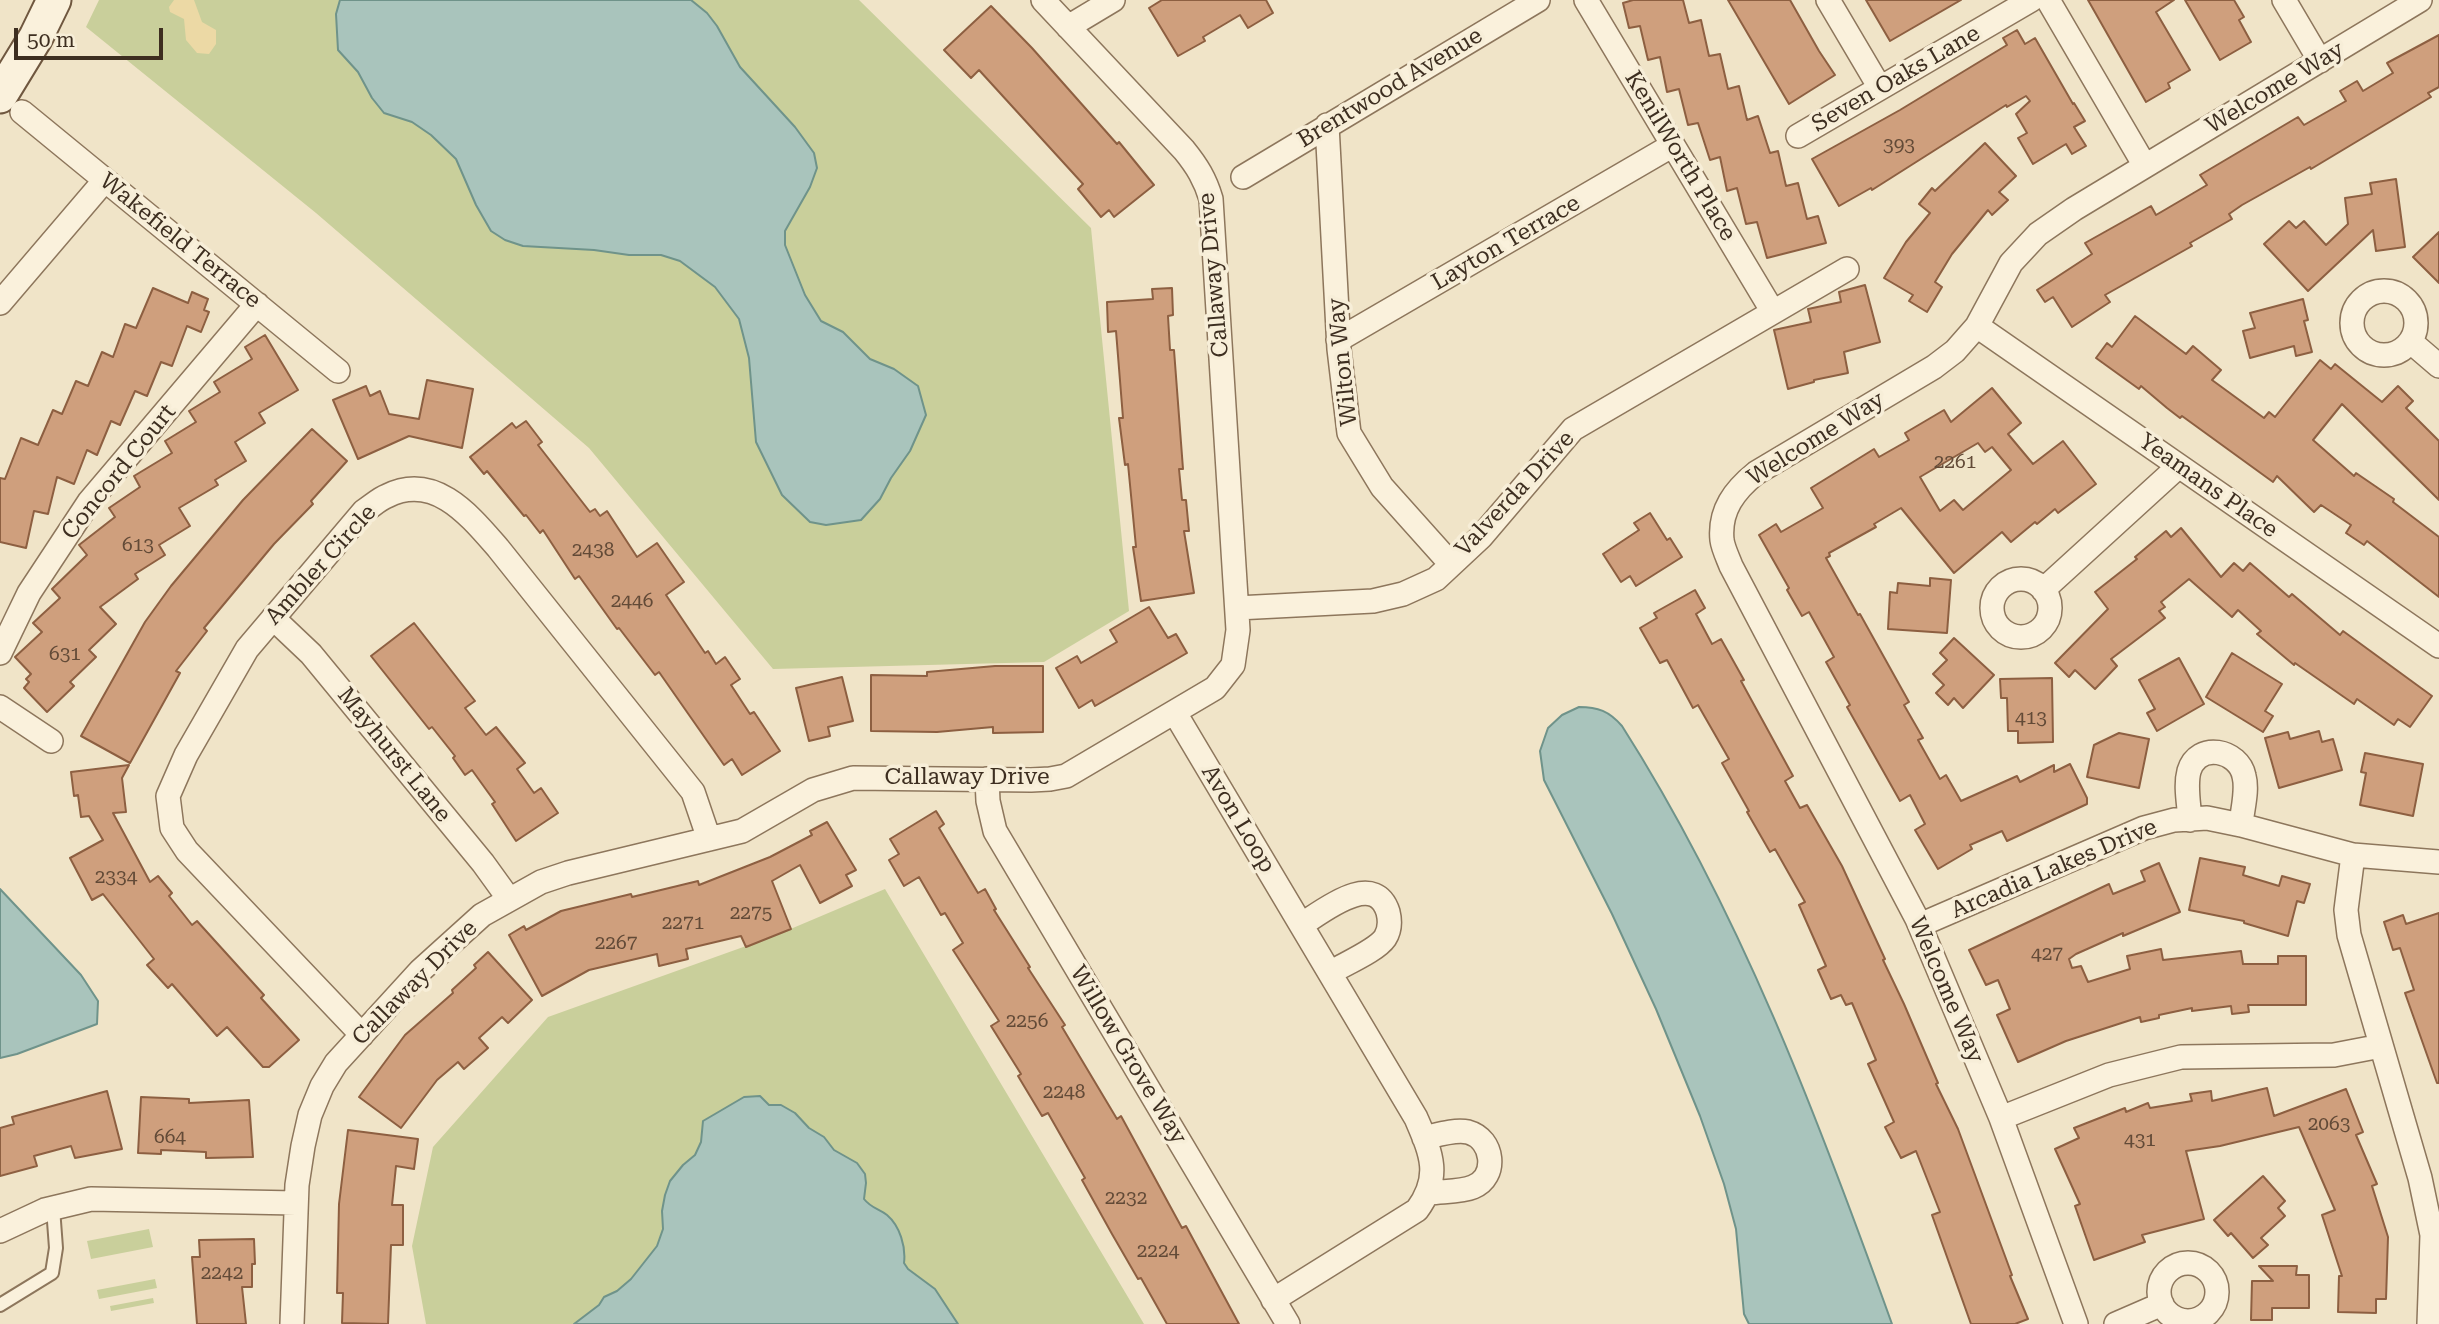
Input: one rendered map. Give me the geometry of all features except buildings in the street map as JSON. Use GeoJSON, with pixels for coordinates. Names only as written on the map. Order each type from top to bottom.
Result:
{"type":"FeatureCollection","features":[{"type":"Feature","properties":{"kind":"street"},"geometry":{"type":"LineString","coordinates":[[11,104],[36,37],[54,0]]}},
{"type":"Feature","properties":{"kind":"street","name":"Callaway Drive"},"geometry":{"type":"LineString","coordinates":[[292,1324],[297,1185],[310,1115],[322,1086],[336,1063],[420,971],[482,915],[541,882],[568,873],[742,831],[813,790],[853,778],[1050,779],[1066,776],[1175,713],[1215,688],[1226,677],[1237,650],[1237,608],[1211,199],[1199,167],[1043,0]]}},
{"type":"Feature","properties":{"kind":"street"},"geometry":{"type":"LineString","coordinates":[[1068,27],[1113,0]]}},
{"type":"Feature","properties":{"kind":"street","name":"Brentwood Avenue"},"geometry":{"type":"LineString","coordinates":[[1242,177],[1538,0]]}},
{"type":"Feature","properties":{"kind":"street","name":"KenilWorth Place"},"geometry":{"type":"LineString","coordinates":[[1586,0],[1773,312]]}},
{"type":"Feature","properties":{"kind":"street"},"geometry":{"type":"LineString","coordinates":[[1828,0],[1880,88]]}},
{"type":"Feature","properties":{"kind":"street","name":"Seven Oaks Lane"},"geometry":{"type":"LineString","coordinates":[[1798,136],[2031,0]]}},
{"type":"Feature","properties":{"kind":"street"},"geometry":{"type":"LineString","coordinates":[[2048,0],[2145,166]]}},
{"type":"Feature","properties":{"kind":"street"},"geometry":{"type":"LineString","coordinates":[[2284,0],[2320,61]]}},
{"type":"Feature","properties":{"kind":"street","name":"Welcome Way"},"geometry":{"type":"LineString","coordinates":[[2076,1324],[2001,1118],[1920,925],[1731,566],[1722,540],[1725,510],[1737,488],[1756,473],[1934,367],[1955,351],[1977,326],[2011,263],[2038,234],[2074,209],[2420,0]]}},
{"type":"Feature","properties":{"kind":"street","name":"Wakefield Terrace"},"geometry":{"type":"LineString","coordinates":[[11,104],[338,371]]}},
{"type":"Feature","properties":{"kind":"street","name":"Wilton Way"},"geometry":{"type":"LineString","coordinates":[[1327,125],[1338,340],[1349,433],[1382,487],[1450,564]]}},
{"type":"Feature","properties":{"kind":"street","name":"Layton Terrace"},"geometry":{"type":"LineString","coordinates":[[1338,340],[1673,145]]}},
{"type":"Feature","properties":{"kind":"street"},"geometry":{"type":"LineString","coordinates":[[0,303],[105,180]]}},
{"type":"Feature","properties":{"kind":"street","name":"Valverda Drive"},"geometry":{"type":"LineString","coordinates":[[1237,608],[1373,601],[1403,594],[1436,579],[1481,537],[1573,429],[1847,268]]}},
{"type":"Feature","properties":{"kind":"street","name":"Concord Court"},"geometry":{"type":"LineString","coordinates":[[0,653],[29,593],[89,502],[257,304]]}},
{"type":"Feature","properties":{"kind":"street","name":"Yeamans Place"},"geometry":{"type":"LineString","coordinates":[[1977,326],[2439,646]]}},
{"type":"Feature","properties":{"kind":"street"},"geometry":{"type":"LineString","coordinates":[[2411,342],[2439,366]]}},
{"type":"Feature","properties":{"kind":"street"},"geometry":{"type":"LineString","coordinates":[[2043,590],[2179,466]]}},
{"type":"Feature","properties":{"kind":"street","name":"Ambler Circle"},"geometry":{"type":"LineString","coordinates":[[362,1035],[187,851],[172,828],[168,796],[186,755],[247,649],[364,511],[388,495],[416,489],[444,495],[467,513],[693,792],[709,839]]}},
{"type":"Feature","properties":{"kind":"street","name":"Mayhurst Lane"},"geometry":{"type":"LineString","coordinates":[[273,618],[311,654],[483,863],[509,899]]}},
{"type":"Feature","properties":{"kind":"street"},"geometry":{"type":"LineString","coordinates":[[0,707],[51,741]]}},
{"type":"Feature","properties":{"kind":"street","name":"Avon Loop"},"geometry":{"type":"LineString","coordinates":[[1175,713],[1416,1118],[1429,1148],[1432,1174],[1429,1194]]}},
{"type":"Feature","properties":{"kind":"street"},"geometry":{"type":"LineString","coordinates":[[2190,820],[2189,771],[2205,754],[2223,752],[2241,766],[2245,778],[2241,825]]}},
{"type":"Feature","properties":{"kind":"street","name":"Willow Grove Way"},"geometry":{"type":"LineString","coordinates":[[987,779],[988,801],[995,831],[1288,1324]]}},
{"type":"Feature","properties":{"kind":"street","name":"Arcadia Lakes Drive"},"geometry":{"type":"LineString","coordinates":[[1920,925],[2144,828],[2174,820],[2207,818],[2353,855],[2439,862]]}},
{"type":"Feature","properties":{"kind":"street"},"geometry":{"type":"LineString","coordinates":[[2353,855],[2346,911],[2349,935],[2420,1178],[2432,1235],[2429,1324]]}},
{"type":"Feature","properties":{"kind":"street"},"geometry":{"type":"LineString","coordinates":[[1301,925],[1353,894],[1368,893],[1379,898],[1386,907],[1390,924],[1385,938],[1330,973]]}},
{"type":"Feature","properties":{"kind":"street"},"geometry":{"type":"LineString","coordinates":[[2001,1118],[2109,1075],[2181,1057],[2334,1055],[2381,1046]]}},
{"type":"Feature","properties":{"kind":"street"},"geometry":{"type":"LineString","coordinates":[[1273,1300],[1417,1210],[1429,1194],[1474,1187],[1486,1177],[1491,1158],[1487,1146],[1480,1138],[1469,1132],[1424,1138]]}},
{"type":"Feature","properties":{"kind":"street"},"geometry":{"type":"LineString","coordinates":[[0,1231],[53,1208],[90,1199],[296,1203]]}},
{"type":"Feature","properties":{"kind":"street"},"geometry":{"type":"LineString","coordinates":[[2116,1324],[2162,1304]]}},
{"type":"Feature","properties":{"kind":"lane"},"geometry":{"type":"LineString","coordinates":[[0,1305],[52,1273],[56,1248],[53,1208]]}},
{"type":"Feature","properties":{"kind":"green space"},"geometry":{"type":"Polygon","coordinates":[[[99,0],[859,0],[1091,228],[1129,611],[1044,662],[773,669],[589,448],[316,213],[86,27],[99,0]]]}},
{"type":"Feature","properties":{"kind":"green space"},"geometry":{"type":"Polygon","coordinates":[[[885,889],[1144,1324],[426,1324],[412,1246],[433,1147],[548,1017],[774,936],[885,889]]]}},
{"type":"Feature","properties":{"kind":"green space"},"geometry":{"type":"Polygon","coordinates":[[[149,1229],[153,1247],[91,1259],[87,1241],[149,1229]]]}},
{"type":"Feature","properties":{"kind":"green space"},"geometry":{"type":"Polygon","coordinates":[[[155,1279],[157,1288],[99,1299],[97,1290],[155,1279]]]}},
{"type":"Feature","properties":{"kind":"green space"},"geometry":{"type":"Polygon","coordinates":[[[153,1298],[154,1303],[111,1311],[110,1306],[153,1298]]]}},
{"type":"Feature","properties":{"kind":"sand"},"geometry":{"type":"Polygon","coordinates":[[[174,0],[194,0],[202,22],[216,30],[216,44],[209,54],[197,53],[186,40],[184,19],[170,12],[169,7],[174,0]]]}},
{"type":"Feature","properties":{"kind":"water"},"geometry":{"type":"Polygon","coordinates":[[[340,0],[691,0],[707,13],[740,67],[795,127],[814,153],[817,168],[810,187],[785,231],[785,245],[805,295],[821,321],[843,332],[870,359],[894,369],[918,386],[926,415],[910,451],[880,499],[861,520],[826,525],[810,522],[782,495],[756,442],[749,358],[739,319],[715,287],[680,261],[661,255],[523,246],[505,240],[491,231],[476,205],[456,159],[431,135],[412,122],[384,113],[372,98],[358,72],[338,50],[336,14],[340,0]]]}},
{"type":"Feature","properties":{"kind":"water"},"geometry":{"type":"Polygon","coordinates":[[[1579,707],[1603,711],[1622,726],[1704,869],[1774,1017],[1892,1324],[1749,1324],[1744,1314],[1736,1229],[1724,1184],[1700,1116],[1656,1009],[1612,914],[1544,780],[1540,751],[1548,728],[1562,715],[1579,707]]]}},
{"type":"Feature","properties":{"kind":"water"},"geometry":{"type":"Polygon","coordinates":[[[0,889],[81,975],[98,1001],[97,1024],[0,1058],[0,889]]]}},
{"type":"Feature","properties":{"kind":"water"},"geometry":{"type":"Polygon","coordinates":[[[760,1096],[769,1105],[781,1105],[795,1113],[809,1128],[824,1137],[834,1150],[857,1163],[865,1174],[864,1199],[887,1215],[899,1231],[904,1263],[935,1289],[958,1324],[574,1324],[599,1305],[604,1297],[617,1291],[631,1279],[657,1246],[663,1229],[662,1211],[670,1181],[695,1155],[701,1142],[703,1121],[744,1097],[760,1096]]]}}]}
